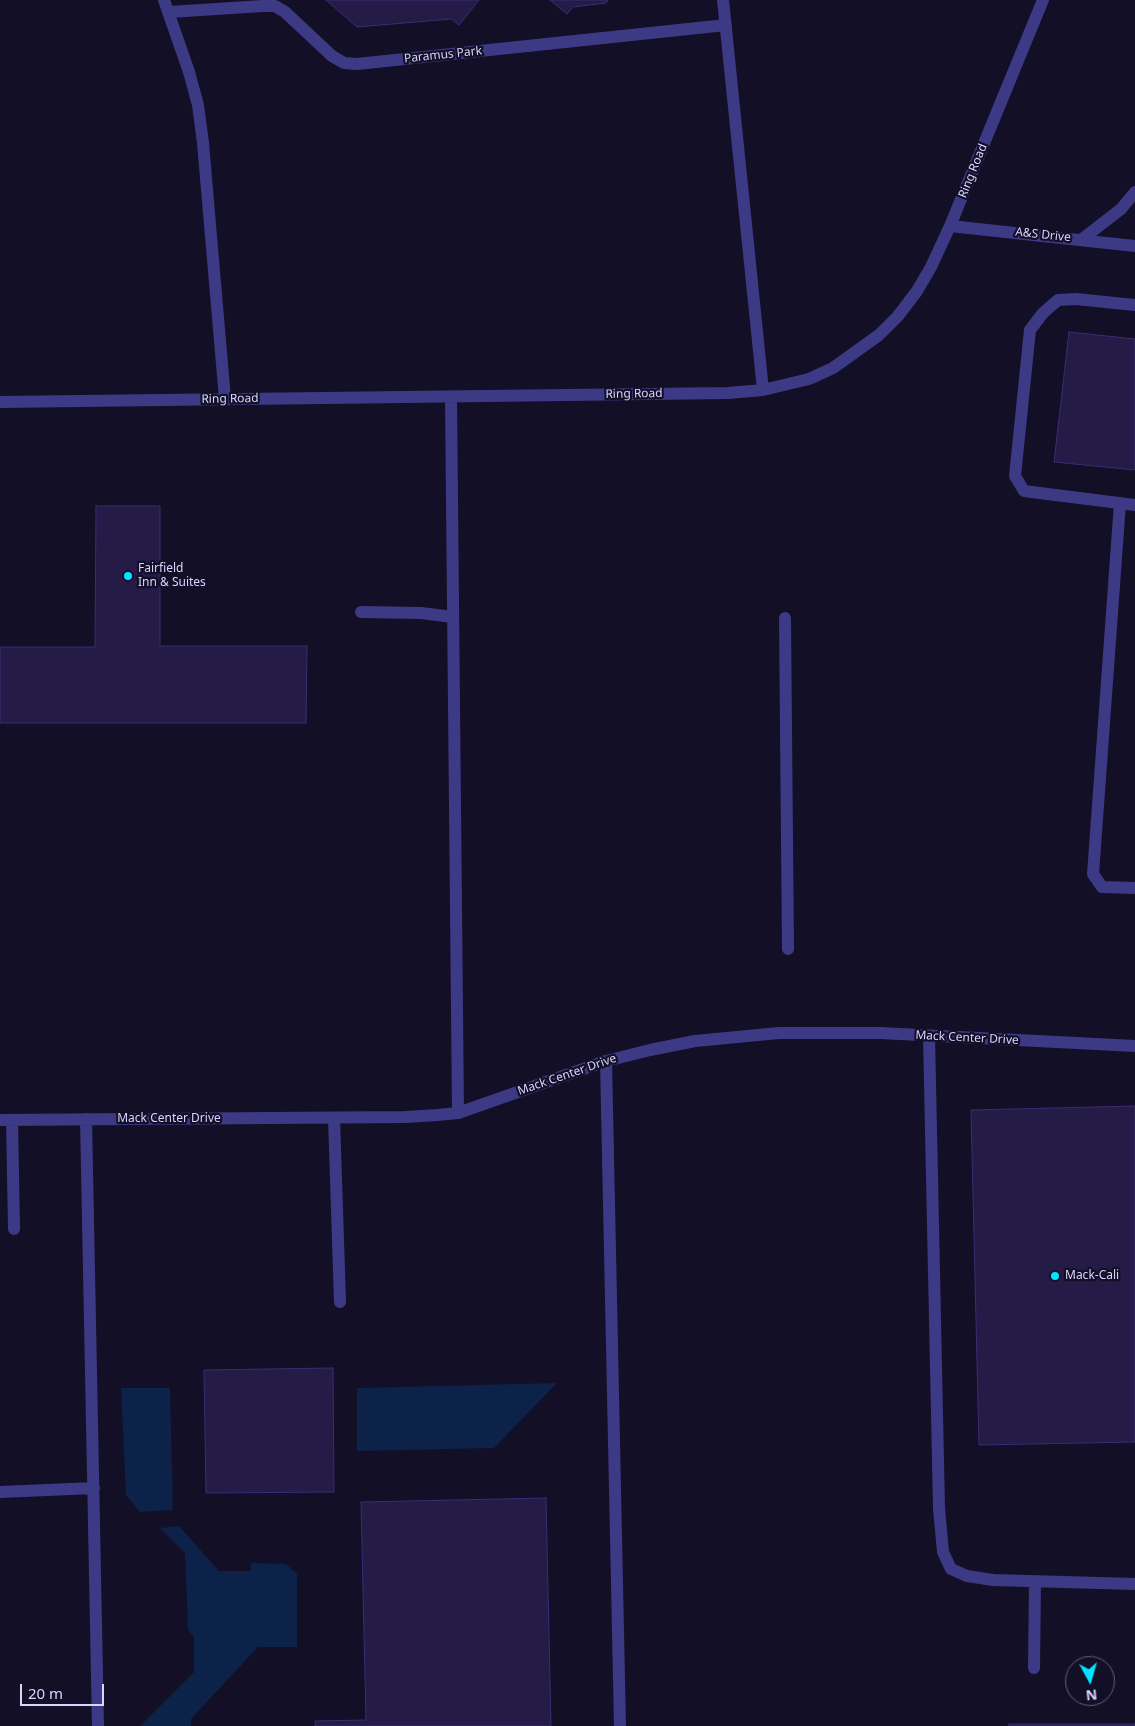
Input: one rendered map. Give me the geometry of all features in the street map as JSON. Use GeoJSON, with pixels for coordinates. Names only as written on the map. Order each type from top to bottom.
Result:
{"type":"FeatureCollection","features":[{"type":"Feature","properties":{"kind":"street"},"geometry":{"type":"LineString","coordinates":[[723,0],[762,390]]}},
{"type":"Feature","properties":{"kind":"street","name":"Ring Road"},"geometry":{"type":"LineString","coordinates":[[0,402],[686,394],[762,390],[809,379],[833,368],[879,335],[898,316],[917,291],[931,267],[950,226],[1043,0]]}},
{"type":"Feature","properties":{"kind":"street"},"geometry":{"type":"LineString","coordinates":[[167,6],[198,106],[203,143],[225,399]]}},
{"type":"Feature","properties":{"kind":"street","name":"Paramus Park"},"geometry":{"type":"LineString","coordinates":[[167,6],[275,6],[332,56],[344,63],[358,64],[726,24]]}},
{"type":"Feature","properties":{"kind":"street"},"geometry":{"type":"LineString","coordinates":[[1081,240],[1121,209],[1135,192]]}},
{"type":"Feature","properties":{"kind":"street","name":"A&S Drive"},"geometry":{"type":"LineString","coordinates":[[950,226],[1135,246]]}},
{"type":"Feature","properties":{"kind":"street"},"geometry":{"type":"LineString","coordinates":[[1135,305],[1076,299],[1058,300],[1043,313],[1030,330],[1015,476],[1024,491],[1135,504]]}},
{"type":"Feature","properties":{"kind":"street"},"geometry":{"type":"LineString","coordinates":[[451,397],[458,1113]]}},
{"type":"Feature","properties":{"kind":"street"},"geometry":{"type":"LineString","coordinates":[[1120,503],[1093,874],[1102,886],[1135,888]]}},
{"type":"Feature","properties":{"kind":"street"},"geometry":{"type":"LineString","coordinates":[[361,612],[420,613],[453,617]]}},
{"type":"Feature","properties":{"kind":"street"},"geometry":{"type":"LineString","coordinates":[[785,618],[788,949]]}},
{"type":"Feature","properties":{"kind":"street","name":"Mack Center Drive"},"geometry":{"type":"LineString","coordinates":[[6,1120],[406,1117],[458,1113],[606,1060],[695,1041],[779,1033],[839,1032],[1135,1046]]}},
{"type":"Feature","properties":{"kind":"street"},"geometry":{"type":"LineString","coordinates":[[929,1036],[939,1508],[943,1552],[951,1568],[967,1576],[993,1580],[1135,1584]]}},
{"type":"Feature","properties":{"kind":"street"},"geometry":{"type":"LineString","coordinates":[[606,1060],[620,1726]]}},
{"type":"Feature","properties":{"kind":"street"},"geometry":{"type":"LineString","coordinates":[[334,1118],[340,1302]]}},
{"type":"Feature","properties":{"kind":"street"},"geometry":{"type":"LineString","coordinates":[[86,1119],[98,1726]]}},
{"type":"Feature","properties":{"kind":"street"},"geometry":{"type":"LineString","coordinates":[[6,1120],[14,1229]]}},
{"type":"Feature","properties":{"kind":"street"},"geometry":{"type":"LineString","coordinates":[[0,1492],[94,1488]]}},
{"type":"Feature","properties":{"kind":"street"},"geometry":{"type":"LineString","coordinates":[[1034,1668],[1035,1582]]}},
{"type":"Feature","properties":{"kind":"water"},"geometry":{"type":"Polygon","coordinates":[[[557,1383],[494,1448],[357,1451],[357,1388],[557,1383]]]}},
{"type":"Feature","properties":{"kind":"water"},"geometry":{"type":"Polygon","coordinates":[[[121,1388],[170,1388],[173,1510],[140,1512],[126,1495],[121,1388]]]}},
{"type":"Feature","properties":{"kind":"water"},"geometry":{"type":"Polygon","coordinates":[[[179,1526],[219,1571],[251,1571],[251,1563],[286,1564],[297,1574],[297,1647],[258,1647],[191,1719],[191,1726],[140,1726],[194,1672],[194,1637],[188,1630],[185,1553],[160,1528],[179,1526]]]}},
{"type":"Feature","properties":{"kind":"building"},"geometry":{"type":"Polygon","coordinates":[[[326,0],[479,0],[459,25],[451,19],[357,27],[326,0]]]}},
{"type":"Feature","properties":{"kind":"building"},"geometry":{"type":"Polygon","coordinates":[[[550,0],[608,0],[606,3],[573,7],[567,14],[550,0]]]}},
{"type":"Feature","properties":{"kind":"building"},"geometry":{"type":"Polygon","coordinates":[[[1069,332],[1135,339],[1135,470],[1054,462],[1069,332]]]}},
{"type":"Feature","properties":{"kind":"building","name":"Fairfield Inn & Suites"},"geometry":{"type":"Polygon","coordinates":[[[96,506],[160,506],[160,646],[307,646],[306,723],[0,723],[0,647],[95,647],[96,506]]]}},
{"type":"Feature","properties":{"kind":"building","name":"Mack-Cali"},"geometry":{"type":"Polygon","coordinates":[[[1135,1106],[1135,1442],[979,1445],[971,1110],[1135,1106]]]}},
{"type":"Feature","properties":{"kind":"building"},"geometry":{"type":"Polygon","coordinates":[[[333,1368],[334,1492],[206,1493],[204,1370],[333,1368]]]}},
{"type":"Feature","properties":{"kind":"building"},"geometry":{"type":"Polygon","coordinates":[[[546,1498],[551,1726],[315,1726],[315,1721],[366,1720],[361,1502],[546,1498]]]}},
{"type":"Feature","properties":{"kind":"building"},"geometry":{"type":"Polygon","coordinates":[[[1009,1724],[1135,1724],[1135,1726],[1009,1726],[1009,1724]]]}},
{"type":"Feature","properties":{"kind":"place","name":"Fairfield Inn & Suites"},"geometry":{"type":"Point","coordinates":[128,576]}},
{"type":"Feature","properties":{"kind":"place","name":"Mack-Cali"},"geometry":{"type":"Point","coordinates":[1055,1276]}}]}
